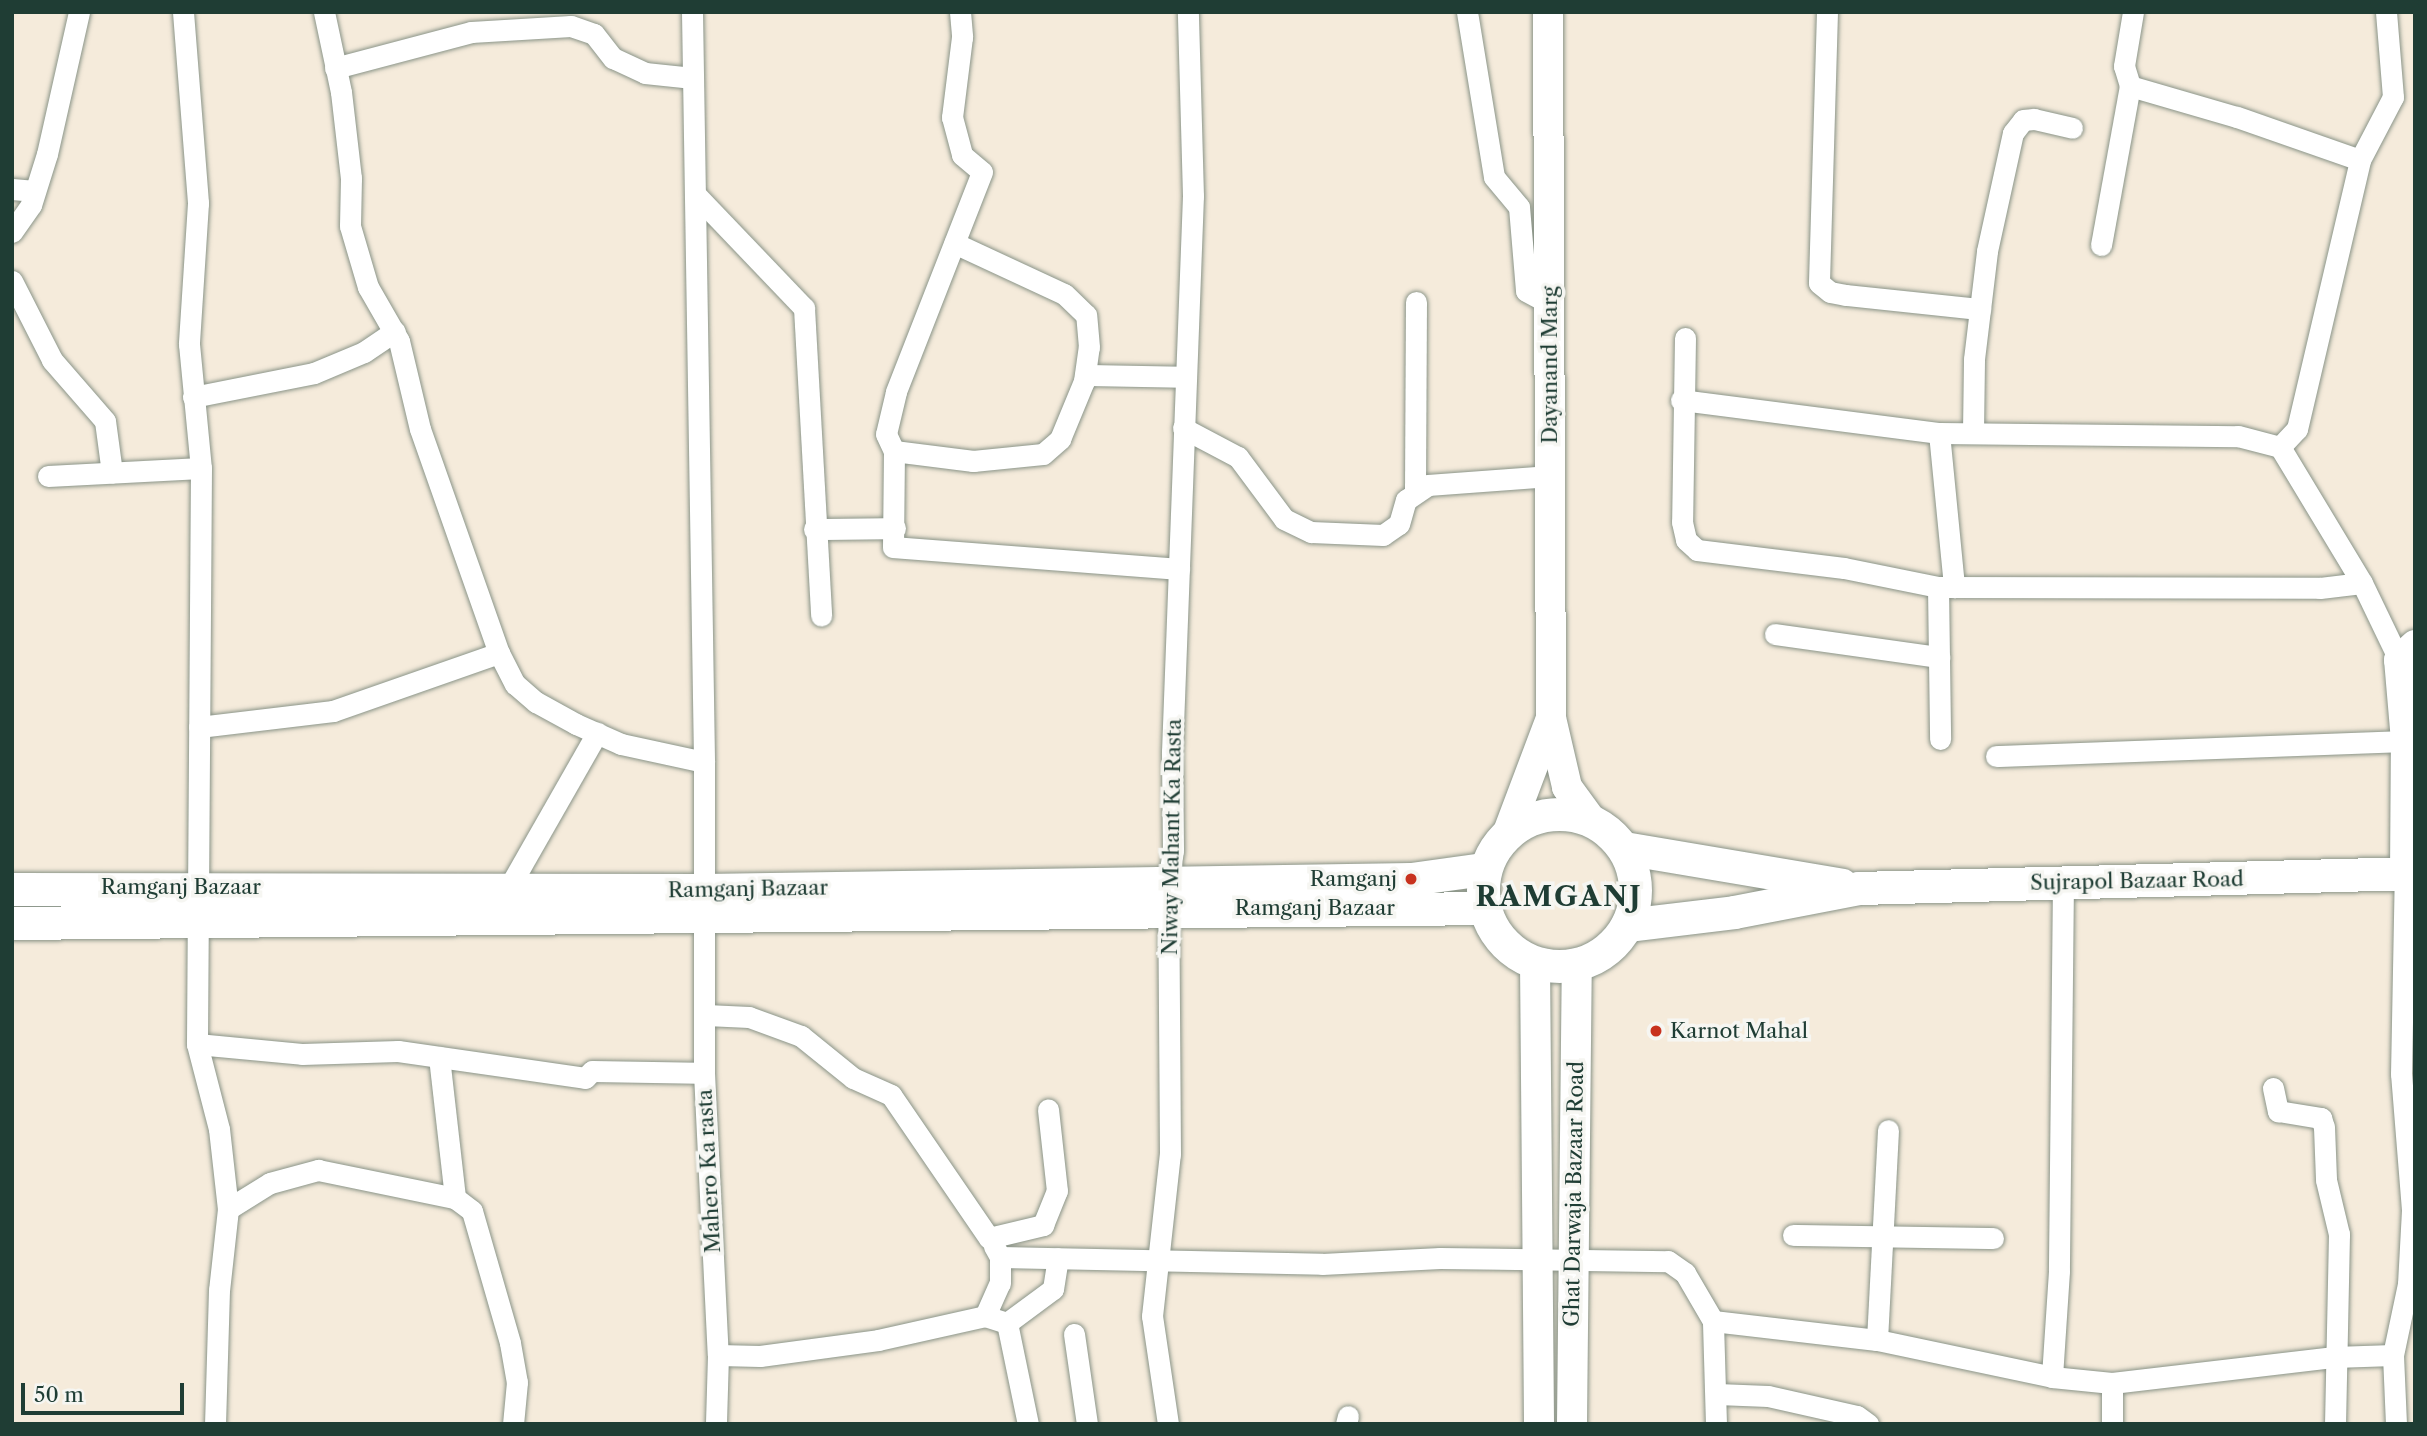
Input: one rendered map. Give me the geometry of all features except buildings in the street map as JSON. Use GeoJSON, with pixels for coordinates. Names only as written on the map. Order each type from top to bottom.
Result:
{"type":"FeatureCollection","features":[{"type":"Feature","properties":{"kind":"main road"},"geometry":{"type":"LineString","coordinates":[[1564,813],[1591,820],[1624,848],[1636,889],[1627,925],[1597,956],[1577,964],[1535,963],[1502,942],[1483,908],[1484,869],[1508,832],[1535,816],[1564,813]]}},
{"type":"Feature","properties":{"kind":"main road","name":"Sujrapol Bazaar Road"},"geometry":{"type":"LineString","coordinates":[[1624,848],[1859,888]]}},
{"type":"Feature","properties":{"kind":"main road","name":"Ramganj Bazaar"},"geometry":{"type":"LineString","coordinates":[[12,923],[197,921],[705,904],[1169,896],[1411,879],[1484,869]]}},
{"type":"Feature","properties":{"kind":"main road","name":"Sujrapol Bazaar Road"},"geometry":{"type":"LineString","coordinates":[[1627,925],[1734,912],[1859,888],[2063,881],[2370,877],[2410,881]]}},
{"type":"Feature","properties":{"kind":"main road","name":"Ramganj Bazaar"},"geometry":{"type":"LineString","coordinates":[[12,889],[198,886],[508,889],[705,904]]}},
{"type":"Feature","properties":{"kind":"main road","name":"Ramganj Bazaar"},"geometry":{"type":"LineString","coordinates":[[1169,896],[1483,908]]}},
{"type":"Feature","properties":{"kind":"street"},"geometry":{"type":"LineString","coordinates":[[12,232],[35,191],[79,12]]}},
{"type":"Feature","properties":{"kind":"street"},"geometry":{"type":"LineString","coordinates":[[183,12],[198,203],[189,344],[201,468],[197,1044],[219,1129],[228,1209],[219,1290],[215,1424]]}},
{"type":"Feature","properties":{"kind":"street"},"geometry":{"type":"LineString","coordinates":[[324,12],[351,178],[350,226],[368,287],[383,320],[395,331],[420,429],[499,653],[515,684],[536,702],[621,744],[704,762]]}},
{"type":"Feature","properties":{"kind":"street","name":"Mahero Ka rasta"},"geometry":{"type":"LineString","coordinates":[[692,12],[704,762],[704,1073],[718,1355],[716,1424]]}},
{"type":"Feature","properties":{"kind":"street"},"geometry":{"type":"LineString","coordinates":[[960,12],[962,37],[952,117],[962,155],[982,172],[897,392],[886,434],[894,451],[893,547],[1179,569]]}},
{"type":"Feature","properties":{"kind":"street","name":"Niway Mahant Ka Rasta"},"geometry":{"type":"LineString","coordinates":[[1168,1424],[1152,1316],[1161,1261],[1170,1154],[1169,896],[1173,850],[1183,428],[1191,249],[1188,12]]}},
{"type":"Feature","properties":{"kind":"street"},"geometry":{"type":"LineString","coordinates":[[1467,12],[1494,177],[1519,207],[1526,291],[1549,303]]}},
{"type":"Feature","properties":{"kind":"street","name":"Dayanand Marg"},"geometry":{"type":"LineString","coordinates":[[1548,12],[1551,719]]}},
{"type":"Feature","properties":{"kind":"street"},"geometry":{"type":"LineString","coordinates":[[1826,12],[1819,283],[1830,292],[1846,295],[1980,309]]}},
{"type":"Feature","properties":{"kind":"street"},"geometry":{"type":"LineString","coordinates":[[2101,245],[2130,86],[2123,66],[2133,12]]}},
{"type":"Feature","properties":{"kind":"street"},"geometry":{"type":"LineString","coordinates":[[2280,447],[2297,429],[2360,160],[2393,97],[2386,12]]}},
{"type":"Feature","properties":{"kind":"street"},"geometry":{"type":"LineString","coordinates":[[334,68],[471,32],[571,26],[594,34],[614,58],[645,73],[693,78]]}},
{"type":"Feature","properties":{"kind":"street"},"geometry":{"type":"LineString","coordinates":[[2130,86],[2237,117],[2360,160]]}},
{"type":"Feature","properties":{"kind":"street"},"geometry":{"type":"LineString","coordinates":[[1973,432],[1980,309],[1987,251],[2017,124],[2034,119],[2072,128]]}},
{"type":"Feature","properties":{"kind":"street"},"geometry":{"type":"LineString","coordinates":[[12,189],[35,191]]}},
{"type":"Feature","properties":{"kind":"street"},"geometry":{"type":"LineString","coordinates":[[697,196],[804,308],[814,529],[821,616]]}},
{"type":"Feature","properties":{"kind":"street"},"geometry":{"type":"LineString","coordinates":[[894,451],[974,461],[1043,454],[1060,439],[1085,375],[1086,315],[1056,289],[954,243]]}},
{"type":"Feature","properties":{"kind":"street"},"geometry":{"type":"LineString","coordinates":[[12,281],[52,360],[105,421],[112,473]]}},
{"type":"Feature","properties":{"kind":"street"},"geometry":{"type":"LineString","coordinates":[[1183,428],[1238,457],[1284,519],[1311,532],[1394,531],[1415,491],[1416,302]]}},
{"type":"Feature","properties":{"kind":"street"},"geometry":{"type":"LineString","coordinates":[[193,397],[314,373],[364,352],[395,331]]}},
{"type":"Feature","properties":{"kind":"street"},"geometry":{"type":"LineString","coordinates":[[1685,338],[1681,400],[1682,522],[1686,540],[1697,550],[1844,568],[1946,587],[2320,588],[2362,583]]}},
{"type":"Feature","properties":{"kind":"street"},"geometry":{"type":"LineString","coordinates":[[1085,375],[1185,377]]}},
{"type":"Feature","properties":{"kind":"street"},"geometry":{"type":"LineString","coordinates":[[1681,400],[1939,433],[2238,436],[2280,447],[2407,652],[2410,881],[2401,1074],[2412,1210],[2412,1284],[2393,1355],[2396,1424]]}},
{"type":"Feature","properties":{"kind":"street"},"geometry":{"type":"LineString","coordinates":[[1939,433],[1946,587],[1939,657],[1940,739]]}},
{"type":"Feature","properties":{"kind":"street"},"geometry":{"type":"LineString","coordinates":[[48,476],[201,468]]}},
{"type":"Feature","properties":{"kind":"street"},"geometry":{"type":"LineString","coordinates":[[1415,491],[1442,483],[1550,475]]}},
{"type":"Feature","properties":{"kind":"street"},"geometry":{"type":"LineString","coordinates":[[814,529],[895,528]]}},
{"type":"Feature","properties":{"kind":"street"},"geometry":{"type":"LineString","coordinates":[[1775,634],[1939,657]]}},
{"type":"Feature","properties":{"kind":"street"},"geometry":{"type":"LineString","coordinates":[[199,727],[333,711],[499,653]]}},
{"type":"Feature","properties":{"kind":"street"},"geometry":{"type":"LineString","coordinates":[[1551,719],[1567,787],[1591,820]]}},
{"type":"Feature","properties":{"kind":"street"},"geometry":{"type":"LineString","coordinates":[[1508,832],[1551,719]]}},
{"type":"Feature","properties":{"kind":"street"},"geometry":{"type":"LineString","coordinates":[[508,889],[597,733]]}},
{"type":"Feature","properties":{"kind":"street"},"geometry":{"type":"LineString","coordinates":[[1996,756],[2410,741]]}},
{"type":"Feature","properties":{"kind":"street"},"geometry":{"type":"LineString","coordinates":[[2052,1377],[2059,1271],[2063,881]]}},
{"type":"Feature","properties":{"kind":"street"},"geometry":{"type":"LineString","coordinates":[[1535,963],[1539,1424]]}},
{"type":"Feature","properties":{"kind":"street","name":"Ghat Darwaja Bazaar Road"},"geometry":{"type":"LineString","coordinates":[[1572,1424],[1577,964]]}},
{"type":"Feature","properties":{"kind":"street"},"geometry":{"type":"LineString","coordinates":[[706,1015],[749,1017],[802,1036],[853,1078],[891,1095],[1000,1257],[1000,1283],[985,1316]]}},
{"type":"Feature","properties":{"kind":"street"},"geometry":{"type":"LineString","coordinates":[[197,1044],[302,1054],[398,1051],[585,1078],[592,1071],[704,1073]]}},
{"type":"Feature","properties":{"kind":"street"},"geometry":{"type":"LineString","coordinates":[[439,1057],[455,1198]]}},
{"type":"Feature","properties":{"kind":"street"},"geometry":{"type":"LineString","coordinates":[[2273,1088],[2278,1111],[2321,1118],[2324,1127],[2326,1180],[2339,1234],[2334,1424]]}},
{"type":"Feature","properties":{"kind":"street"},"geometry":{"type":"LineString","coordinates":[[989,1238],[1042,1225],[1057,1191],[1048,1109]]}},
{"type":"Feature","properties":{"kind":"street"},"geometry":{"type":"LineString","coordinates":[[1877,1340],[1888,1130]]}},
{"type":"Feature","properties":{"kind":"street"},"geometry":{"type":"LineString","coordinates":[[228,1209],[270,1183],[318,1170],[455,1198],[471,1211],[513,1353],[517,1382],[513,1424]]}},
{"type":"Feature","properties":{"kind":"street"},"geometry":{"type":"LineString","coordinates":[[1793,1235],[1993,1238]]}},
{"type":"Feature","properties":{"kind":"street"},"geometry":{"type":"LineString","coordinates":[[1000,1257],[1322,1264],[1539,1257],[1679,1264],[1713,1321],[1716,1424]]}},
{"type":"Feature","properties":{"kind":"street"},"geometry":{"type":"LineString","coordinates":[[1007,1323],[1053,1289],[1058,1258]]}},
{"type":"Feature","properties":{"kind":"street"},"geometry":{"type":"LineString","coordinates":[[718,1355],[760,1356],[878,1340],[985,1316],[1007,1323]]}},
{"type":"Feature","properties":{"kind":"street"},"geometry":{"type":"LineString","coordinates":[[1713,1321],[1877,1340],[2052,1377],[2112,1383],[2334,1357],[2393,1355]]}},
{"type":"Feature","properties":{"kind":"street"},"geometry":{"type":"LineString","coordinates":[[1007,1323],[1028,1424]]}},
{"type":"Feature","properties":{"kind":"street"},"geometry":{"type":"LineString","coordinates":[[1074,1335],[1087,1424]]}},
{"type":"Feature","properties":{"kind":"street"},"geometry":{"type":"LineString","coordinates":[[2112,1383],[2112,1424]]}},
{"type":"Feature","properties":{"kind":"street"},"geometry":{"type":"LineString","coordinates":[[1717,1394],[1768,1396],[1857,1416],[1868,1424]]}},
{"type":"Feature","properties":{"kind":"place","name":"Ramganj"},"geometry":{"type":"Point","coordinates":[1411,879]}},
{"type":"Feature","properties":{"kind":"place","name":"Karnot Mahal"},"geometry":{"type":"Point","coordinates":[1656,1031]}},
{"type":"Feature","properties":{"kind":"district","name":"RAMGANJ"},"geometry":{"type":"Point","coordinates":[1559,896]}}]}
